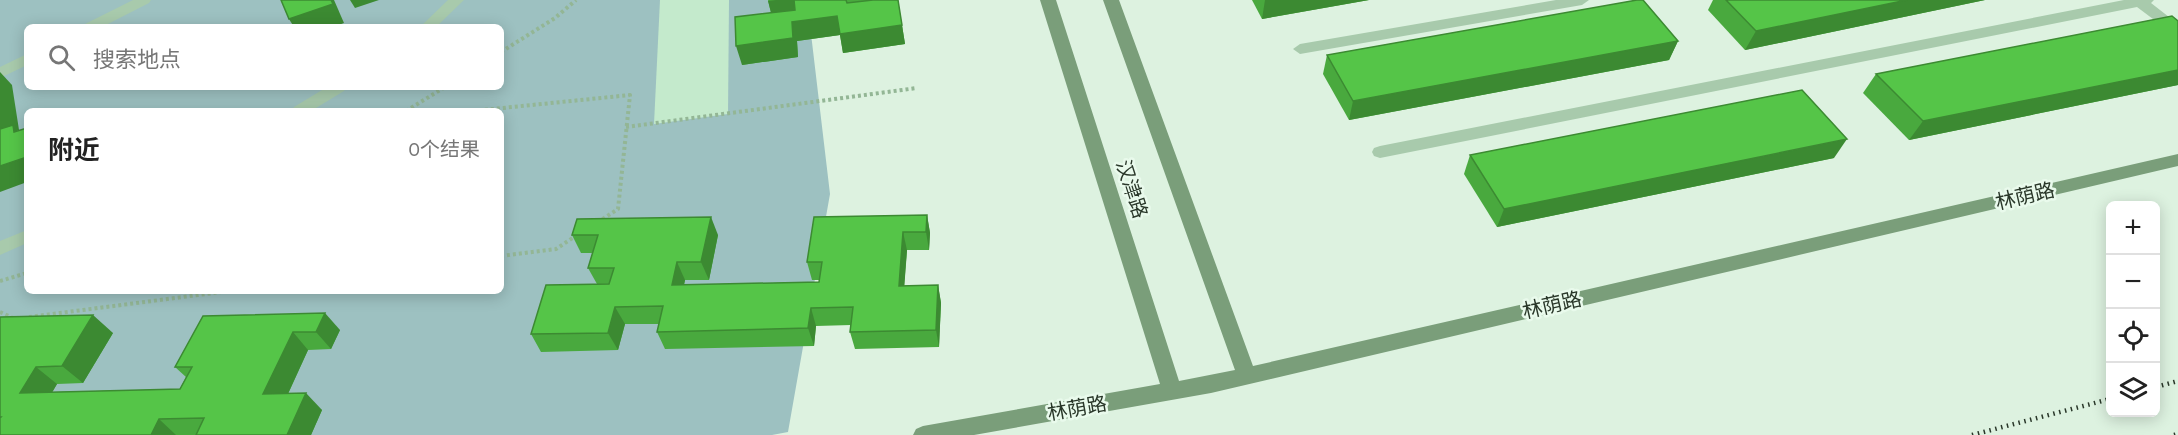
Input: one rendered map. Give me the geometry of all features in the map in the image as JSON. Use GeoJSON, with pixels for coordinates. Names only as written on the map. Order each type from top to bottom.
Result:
{"type":"FeatureCollection","features":[{"type":"Feature","properties":{"kind":"street","name":"汉津路"},"geometry":{"type":"LineString","coordinates":[[1048,0],[1172,391]]}},
{"type":"Feature","properties":{"kind":"street"},"geometry":{"type":"LineString","coordinates":[[1111,0],[1247,376]]}},
{"type":"Feature","properties":{"kind":"street","name":"林荫路"},"geometry":{"type":"LineString","coordinates":[[923,435],[1247,376],[2178,160]]}},
{"type":"Feature","properties":{"kind":"lane"},"geometry":{"type":"LineString","coordinates":[[116,14],[136,0]]}},
{"type":"Feature","properties":{"kind":"lane"},"geometry":{"type":"LineString","coordinates":[[96,24],[144,0]]}},
{"type":"Feature","properties":{"kind":"lane"},"geometry":{"type":"LineString","coordinates":[[430,24],[457,0]]}},
{"type":"Feature","properties":{"kind":"lane"},"geometry":{"type":"LineString","coordinates":[[1300,49],[1582,0]]}},
{"type":"Feature","properties":{"kind":"lane"},"geometry":{"type":"LineString","coordinates":[[1380,152],[2142,0],[2178,31]]}},
{"type":"Feature","properties":{"kind":"lane"},"geometry":{"type":"LineString","coordinates":[[0,73],[24,61]]}},
{"type":"Feature","properties":{"kind":"lane"},"geometry":{"type":"LineString","coordinates":[[304,108],[334,90]]}},
{"type":"Feature","properties":{"kind":"lane"},"geometry":{"type":"LineString","coordinates":[[0,249],[24,237]]}},
{"type":"Feature","properties":{"kind":"path"},"geometry":{"type":"LineString","coordinates":[[504,50],[555,18],[576,0]]}},
{"type":"Feature","properties":{"kind":"path"},"geometry":{"type":"LineString","coordinates":[[626,127],[917,88]]}},
{"type":"Feature","properties":{"kind":"path"},"geometry":{"type":"LineString","coordinates":[[411,108],[440,90]]}},
{"type":"Feature","properties":{"kind":"path"},"geometry":{"type":"LineString","coordinates":[[504,108],[630,96],[618,210],[591,226]]}},
{"type":"Feature","properties":{"kind":"path"},"geometry":{"type":"LineString","coordinates":[[504,256],[556,249],[582,232]]}},
{"type":"Feature","properties":{"kind":"path"},"geometry":{"type":"LineString","coordinates":[[0,281],[24,274]]}},
{"type":"Feature","properties":{"kind":"path"},"geometry":{"type":"LineString","coordinates":[[26,317],[206,294]]}},
{"type":"Feature","properties":{"kind":"path"},"geometry":{"type":"LineString","coordinates":[[0,312],[15,319]]}},
{"type":"Feature","properties":{"kind":"shaded area"},"geometry":{"type":"Polygon","coordinates":[[[0,0],[807,0],[830,194],[788,432],[772,435],[0,435],[0,0]]]}},
{"type":"Feature","properties":{"kind":"shaded area"},"geometry":{"type":"Polygon","coordinates":[[[660,0],[729,0],[728,114],[654,124],[660,0]]]}},
{"type":"Feature","properties":{"kind":"building"},"geometry":{"type":"Polygon","coordinates":[[[281,0],[331,0],[333,4],[289,19],[281,0]]]}},
{"type":"Feature","properties":{"kind":"building"},"geometry":{"type":"Polygon","coordinates":[[[794,0],[846,0],[847,3],[898,0],[902,25],[840,34],[837,16],[792,22],[793,38],[736,46],[735,17],[795,10],[794,0]]]}},
{"type":"Feature","properties":{"kind":"building"},"geometry":{"type":"Polygon","coordinates":[[[1643,0],[1678,41],[1353,101],[1327,55],[1643,0]]]}},
{"type":"Feature","properties":{"kind":"building"},"geometry":{"type":"Polygon","coordinates":[[[1726,0],[1907,0],[1756,31],[1726,0]]]}},
{"type":"Feature","properties":{"kind":"building"},"geometry":{"type":"Polygon","coordinates":[[[2172,16],[2178,21],[2178,70],[1923,121],[1876,74],[2172,16]]]}},
{"type":"Feature","properties":{"kind":"building"},"geometry":{"type":"Polygon","coordinates":[[[1802,90],[1847,139],[1504,209],[1470,155],[1802,90]]]}},
{"type":"Feature","properties":{"kind":"building"},"geometry":{"type":"Polygon","coordinates":[[[13,125],[14,132],[24,129],[24,158],[0,166],[0,129],[13,125]]]}},
{"type":"Feature","properties":{"kind":"building"},"geometry":{"type":"Polygon","coordinates":[[[927,215],[926,232],[903,232],[899,286],[938,285],[936,330],[850,332],[853,307],[811,308],[808,328],[657,332],[663,306],[615,307],[608,333],[531,334],[546,285],[609,284],[614,268],[588,268],[598,235],[572,235],[577,219],[711,217],[701,262],[677,262],[672,285],[819,282],[822,262],[807,262],[814,217],[927,215]]]}},
{"type":"Feature","properties":{"kind":"building"},"geometry":{"type":"Polygon","coordinates":[[[325,313],[316,332],[293,332],[263,394],[306,393],[287,435],[196,435],[204,418],[159,419],[151,435],[0,435],[0,317],[93,315],[62,366],[36,367],[20,393],[180,389],[192,367],[175,367],[203,316],[325,313]]]}},
{"type":"Feature","properties":{"kind":"railway"},"geometry":{"type":"LineString","coordinates":[[2160,386],[2178,381]]}},
{"type":"Feature","properties":{"kind":"railway"},"geometry":{"type":"LineString","coordinates":[[1972,435],[2106,400]]}},
{"type":"Feature","properties":{"kind":"railway"},"geometry":{"type":"LineString","coordinates":[[2174,435],[2178,434]]}}]}
